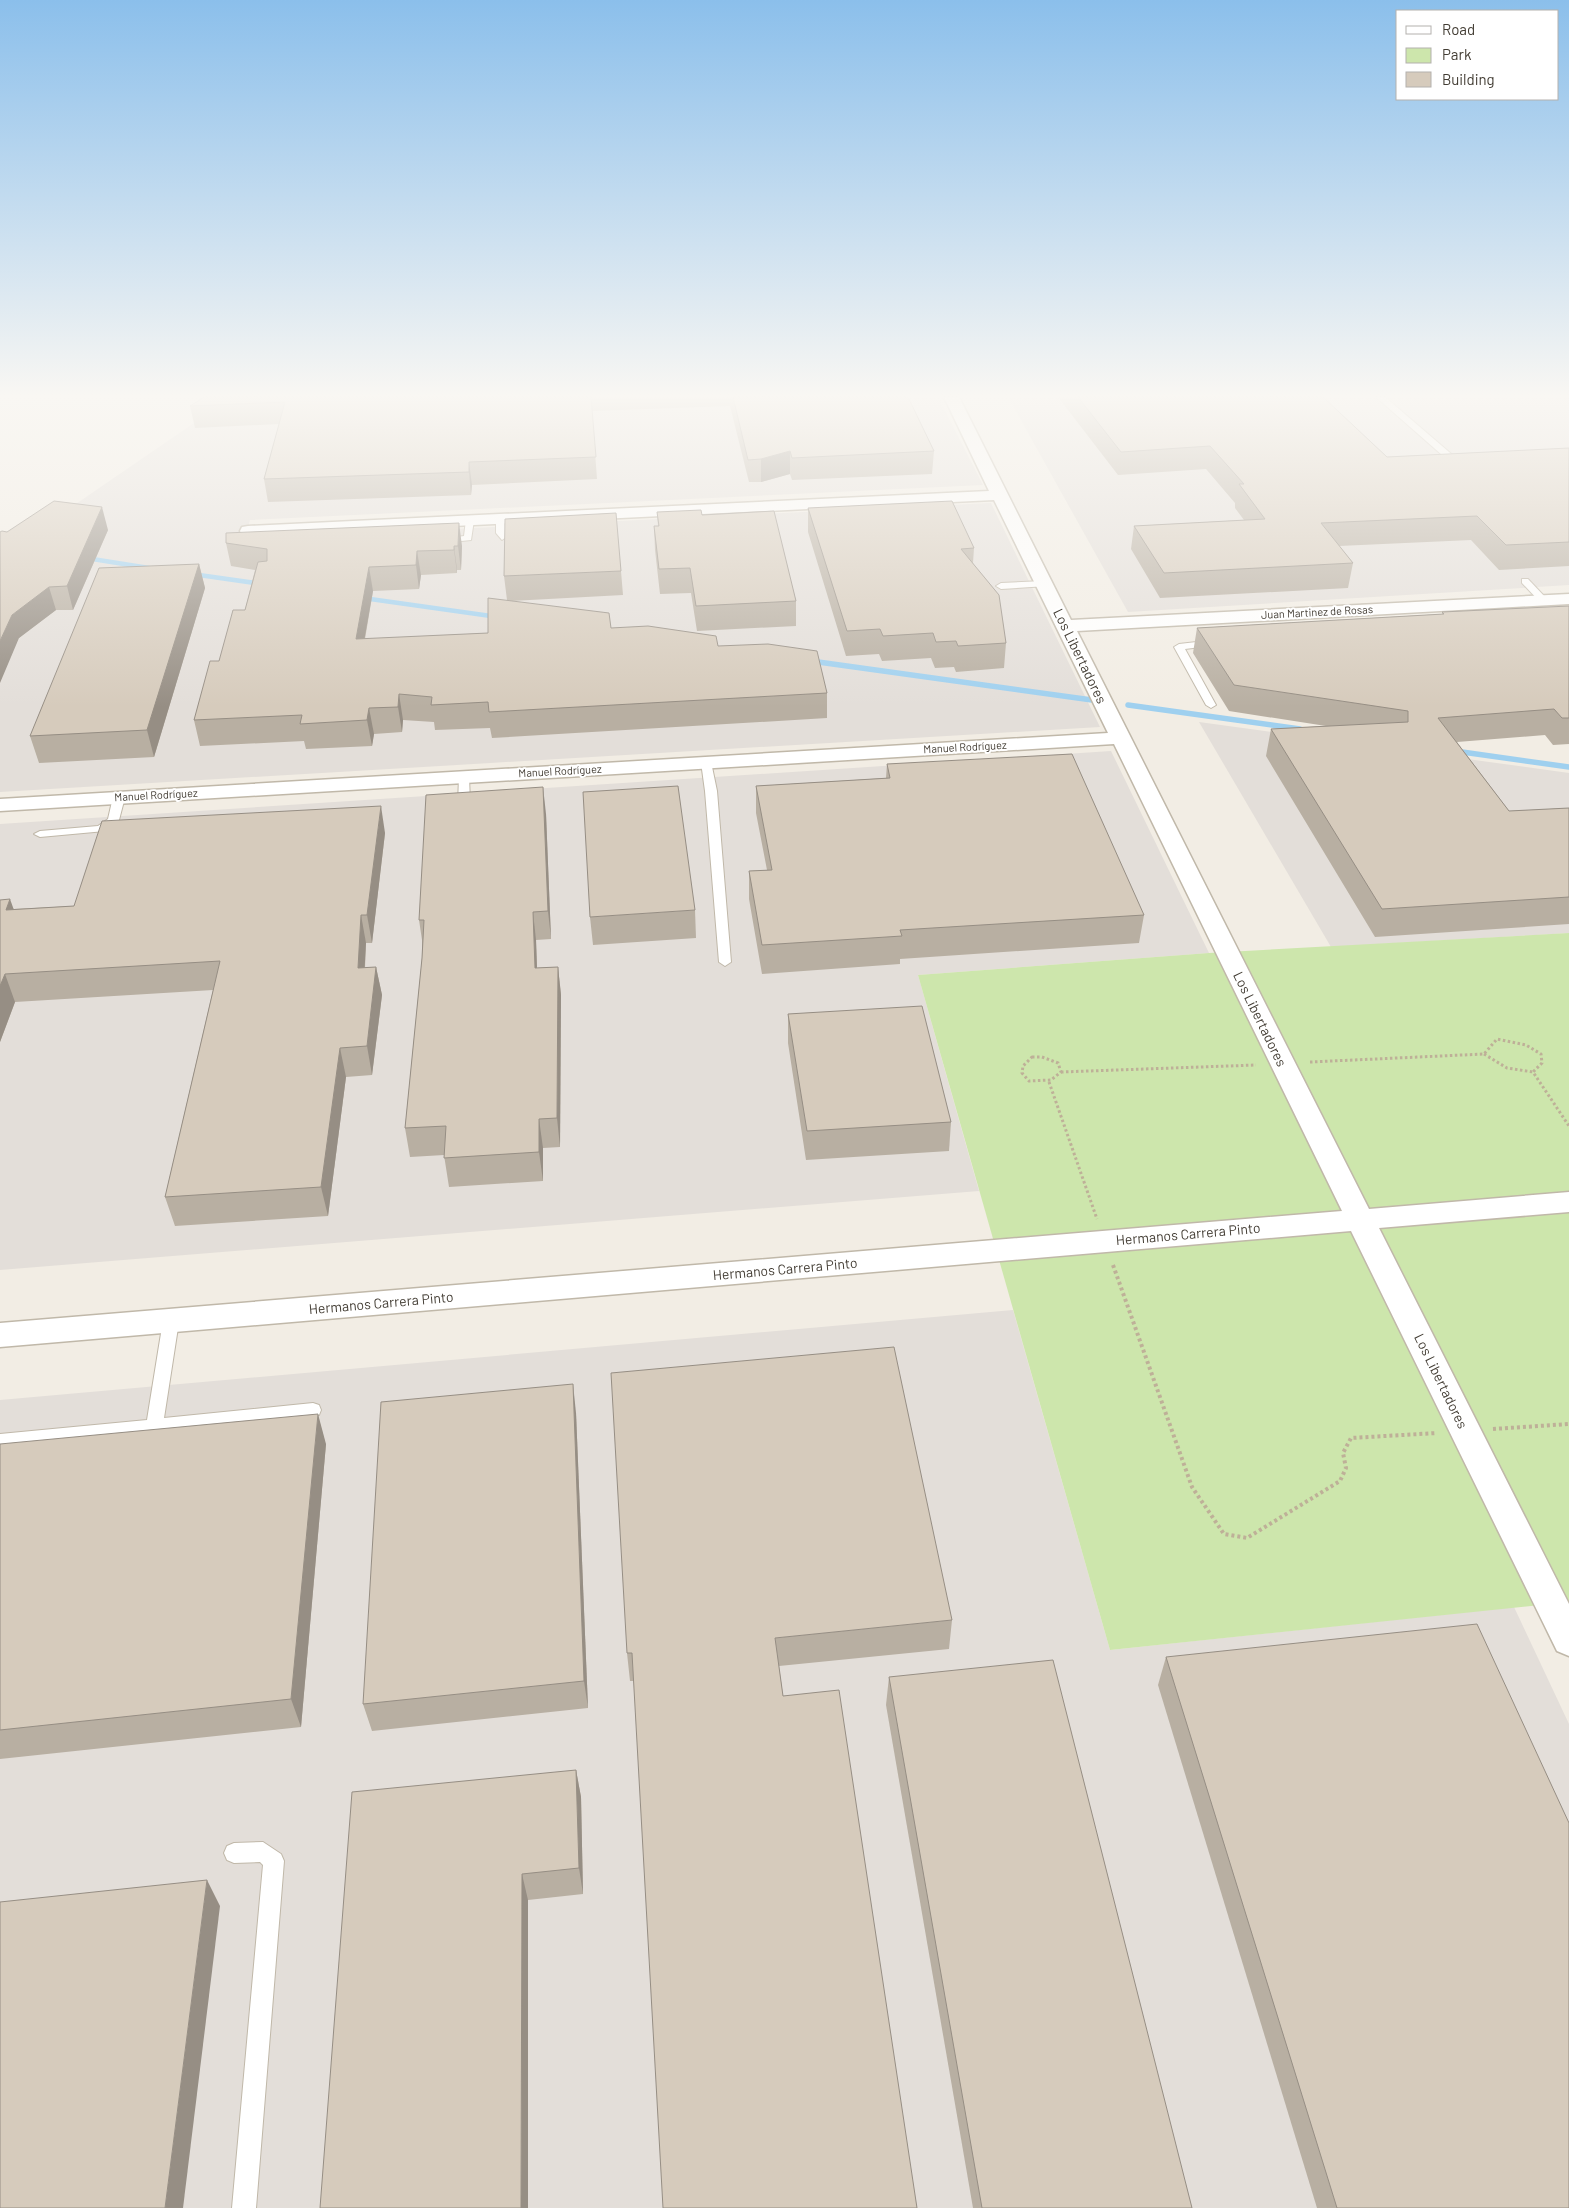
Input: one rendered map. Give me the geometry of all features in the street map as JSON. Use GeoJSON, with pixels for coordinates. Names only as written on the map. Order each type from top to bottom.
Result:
{"type":"FeatureCollection","features":[{"type":"Feature","properties":{"kind":"street"},"geometry":{"type":"LineString","coordinates":[[248,530],[895,500]]}},
{"type":"Feature","properties":{"kind":"street","name":"Los Libertadores"},"geometry":{"type":"LineString","coordinates":[[1002,500],[1569,1640]]}},
{"type":"Feature","properties":{"kind":"street","name":"Juan Martinez de Rosas"},"geometry":{"type":"LineString","coordinates":[[1065,626],[1255,622],[1569,599]]}},
{"type":"Feature","properties":{"kind":"street","name":"Manuel Rodríguez"},"geometry":{"type":"LineString","coordinates":[[0,804],[1120,738]]}},
{"type":"Feature","properties":{"kind":"street","name":"Hermanos Carrera Pinto"},"geometry":{"type":"LineString","coordinates":[[0,1335],[1569,1202]]}},
{"type":"Feature","properties":{"kind":"lane"},"geometry":{"type":"LineString","coordinates":[[500,519],[500,533],[502,537]]}},
{"type":"Feature","properties":{"kind":"lane"},"geometry":{"type":"LineString","coordinates":[[433,542],[468,538],[470,520]]}},
{"type":"Feature","properties":{"kind":"lane"},"geometry":{"type":"LineString","coordinates":[[1525,581],[1542,600]]}},
{"type":"Feature","properties":{"kind":"lane"},"geometry":{"type":"LineString","coordinates":[[1001,586],[1044,584]]}},
{"type":"Feature","properties":{"kind":"lane"},"geometry":{"type":"LineString","coordinates":[[1210,705],[1179,647],[1221,643]]}},
{"type":"Feature","properties":{"kind":"lane"},"geometry":{"type":"LineString","coordinates":[[706,762],[711,791],[724,962]]}},
{"type":"Feature","properties":{"kind":"lane"},"geometry":{"type":"LineString","coordinates":[[464,777],[462,800],[464,804],[474,806]]}},
{"type":"Feature","properties":{"kind":"lane"},"geometry":{"type":"LineString","coordinates":[[40,834],[101,830],[113,820],[119,797]]}},
{"type":"Feature","properties":{"kind":"lane"},"geometry":{"type":"LineString","coordinates":[[154,1426],[171,1321]]}},
{"type":"Feature","properties":{"kind":"lane"},"geometry":{"type":"LineString","coordinates":[[0,1440],[313,1410]]}},
{"type":"Feature","properties":{"kind":"lane"},"geometry":{"type":"LineString","coordinates":[[234,1853],[264,1852],[274,1861],[244,2208]]}},
{"type":"Feature","properties":{"kind":"path"},"geometry":{"type":"LineString","coordinates":[[1061,1072],[1484,1054],[1502,1066],[1516,1072],[1533,1072],[1542,1063],[1541,1054],[1535,1048],[1513,1040],[1497,1039],[1484,1054]]}},
{"type":"Feature","properties":{"kind":"path"},"geometry":{"type":"LineString","coordinates":[[1032,1057],[1042,1057],[1058,1063],[1061,1072],[1054,1081],[1049,1082],[1030,1081],[1022,1073],[1023,1066],[1032,1057]]}},
{"type":"Feature","properties":{"kind":"path"},"geometry":{"type":"LineString","coordinates":[[1533,1072],[1569,1126]]}},
{"type":"Feature","properties":{"kind":"path"},"geometry":{"type":"LineString","coordinates":[[1049,1082],[1192,1487],[1224,1534],[1247,1538],[1340,1480],[1346,1468],[1344,1452],[1351,1438],[1569,1424]]}},
{"type":"Feature","properties":{"kind":"shaded area"},"geometry":{"type":"Polygon","coordinates":[[[82,500],[668,500],[250,520],[245,539],[991,503],[1100,727],[0,792],[0,556],[82,500]]]}},
{"type":"Feature","properties":{"kind":"shaded area"},"geometry":{"type":"Polygon","coordinates":[[[1066,500],[1569,500],[1569,585],[1128,612],[1066,500]]]}},
{"type":"Feature","properties":{"kind":"shaded area"},"geometry":{"type":"Polygon","coordinates":[[[1199,722],[1569,773],[1569,933],[1331,947],[1199,722]]]}},
{"type":"Feature","properties":{"kind":"shaded area"},"geometry":{"type":"Polygon","coordinates":[[[1111,751],[1209,953],[918,975],[979,1191],[0,1270],[0,824],[1111,751]]]}},
{"type":"Feature","properties":{"kind":"shaded area"},"geometry":{"type":"Polygon","coordinates":[[[1013,1310],[1110,1650],[1514,1607],[1569,1724],[1569,2208],[0,2208],[0,1400],[1013,1310]]]}},
{"type":"Feature","properties":{"kind":"green space"},"geometry":{"type":"Polygon","coordinates":[[[1569,933],[1569,1602],[1110,1650],[918,975],[1209,953],[1569,933]]]}},
{"type":"Feature","properties":{"kind":"building"},"geometry":{"type":"Polygon","coordinates":[[[1251,500],[1569,500],[1569,542],[1506,545],[1477,516],[1321,523],[1353,563],[1164,573],[1134,526],[1265,519],[1251,500]]]}},
{"type":"Feature","properties":{"kind":"building"},"geometry":{"type":"Polygon","coordinates":[[[54,501],[102,507],[67,586],[49,587],[12,615],[0,641],[0,532],[7,532],[54,501]]]}},
{"type":"Feature","properties":{"kind":"building"},"geometry":{"type":"Polygon","coordinates":[[[952,501],[974,548],[961,549],[999,595],[1006,643],[958,646],[956,641],[936,642],[933,633],[883,636],[880,629],[847,631],[808,508],[952,501]]]}},
{"type":"Feature","properties":{"kind":"building"},"geometry":{"type":"Polygon","coordinates":[[[701,510],[702,515],[774,511],[796,601],[696,606],[690,568],[659,569],[654,526],[659,526],[657,512],[701,510]]]}},
{"type":"Feature","properties":{"kind":"building"},"geometry":{"type":"Polygon","coordinates":[[[616,513],[621,571],[504,576],[505,519],[616,513]]]}},
{"type":"Feature","properties":{"kind":"building"},"geometry":{"type":"Polygon","coordinates":[[[459,523],[458,546],[454,546],[454,550],[417,551],[416,565],[369,567],[356,639],[488,633],[488,598],[609,613],[611,628],[648,626],[716,636],[718,646],[768,644],[817,651],[827,693],[489,712],[488,702],[431,705],[432,697],[399,694],[398,707],[369,708],[367,720],[300,724],[302,715],[194,720],[210,661],[219,661],[233,610],[245,610],[258,562],[267,561],[267,549],[226,543],[226,533],[459,523]]]}},
{"type":"Feature","properties":{"kind":"building"},"geometry":{"type":"Polygon","coordinates":[[[199,564],[147,730],[30,736],[99,568],[199,564]]]}},
{"type":"Feature","properties":{"kind":"building"},"geometry":{"type":"Polygon","coordinates":[[[1569,606],[1569,718],[1562,718],[1554,709],[1438,718],[1509,811],[1569,808],[1569,897],[1382,909],[1271,729],[1408,722],[1408,711],[1234,685],[1197,628],[1444,614],[1442,612],[1569,606]]]}},
{"type":"Feature","properties":{"kind":"building"},"geometry":{"type":"Polygon","coordinates":[[[1072,754],[1144,915],[900,930],[902,936],[762,945],[749,871],[772,870],[756,786],[890,778],[887,764],[1072,754]]]}},
{"type":"Feature","properties":{"kind":"building"},"geometry":{"type":"Polygon","coordinates":[[[678,786],[695,910],[590,917],[583,792],[678,786]]]}},
{"type":"Feature","properties":{"kind":"building"},"geometry":{"type":"Polygon","coordinates":[[[543,787],[548,911],[533,912],[535,968],[558,967],[557,1118],[539,1119],[539,1152],[444,1158],[446,1126],[405,1128],[422,958],[424,920],[419,920],[426,795],[543,787]]]}},
{"type":"Feature","properties":{"kind":"building"},"geometry":{"type":"Polygon","coordinates":[[[381,806],[367,915],[361,915],[358,968],[376,967],[367,1046],[340,1048],[321,1187],[165,1197],[220,961],[5,974],[0,986],[0,900],[10,899],[6,910],[74,906],[102,821],[381,806]]]}},
{"type":"Feature","properties":{"kind":"building"},"geometry":{"type":"Polygon","coordinates":[[[922,1006],[951,1122],[807,1131],[788,1014],[922,1006]]]}},
{"type":"Feature","properties":{"kind":"building"},"geometry":{"type":"Polygon","coordinates":[[[894,1347],[952,1620],[775,1638],[783,1696],[839,1690],[917,2208],[663,2208],[632,1653],[627,1653],[611,1373],[894,1347]]]}},
{"type":"Feature","properties":{"kind":"building"},"geometry":{"type":"Polygon","coordinates":[[[573,1384],[584,1681],[363,1704],[381,1402],[573,1384]]]}},
{"type":"Feature","properties":{"kind":"building"},"geometry":{"type":"Polygon","coordinates":[[[318,1414],[291,1699],[0,1730],[0,1444],[318,1414]]]}},
{"type":"Feature","properties":{"kind":"building"},"geometry":{"type":"Polygon","coordinates":[[[1477,1624],[1569,1823],[1569,2208],[1337,2208],[1166,1657],[1477,1624]]]}},
{"type":"Feature","properties":{"kind":"building"},"geometry":{"type":"Polygon","coordinates":[[[1053,1660],[1192,2208],[982,2208],[889,1677],[1053,1660]]]}},
{"type":"Feature","properties":{"kind":"building"},"geometry":{"type":"Polygon","coordinates":[[[576,1770],[579,1868],[522,1874],[521,2208],[320,2208],[352,1792],[576,1770]]]}},
{"type":"Feature","properties":{"kind":"building"},"geometry":{"type":"Polygon","coordinates":[[[207,1880],[165,2208],[0,2208],[0,1902],[207,1880]]]}},
{"type":"Feature","properties":{"kind":"waterway"},"geometry":{"type":"LineString","coordinates":[[86,558],[149,568]]}},
{"type":"Feature","properties":{"kind":"waterway"},"geometry":{"type":"LineString","coordinates":[[192,574],[262,584]]}},
{"type":"Feature","properties":{"kind":"waterway"},"geometry":{"type":"LineString","coordinates":[[363,598],[498,617]]}},
{"type":"Feature","properties":{"kind":"waterway"},"geometry":{"type":"LineString","coordinates":[[811,661],[1092,700]]}},
{"type":"Feature","properties":{"kind":"waterway"},"geometry":{"type":"LineString","coordinates":[[1128,705],[1300,729]]}},
{"type":"Feature","properties":{"kind":"waterway"},"geometry":{"type":"LineString","coordinates":[[1455,751],[1569,767]]}}]}
